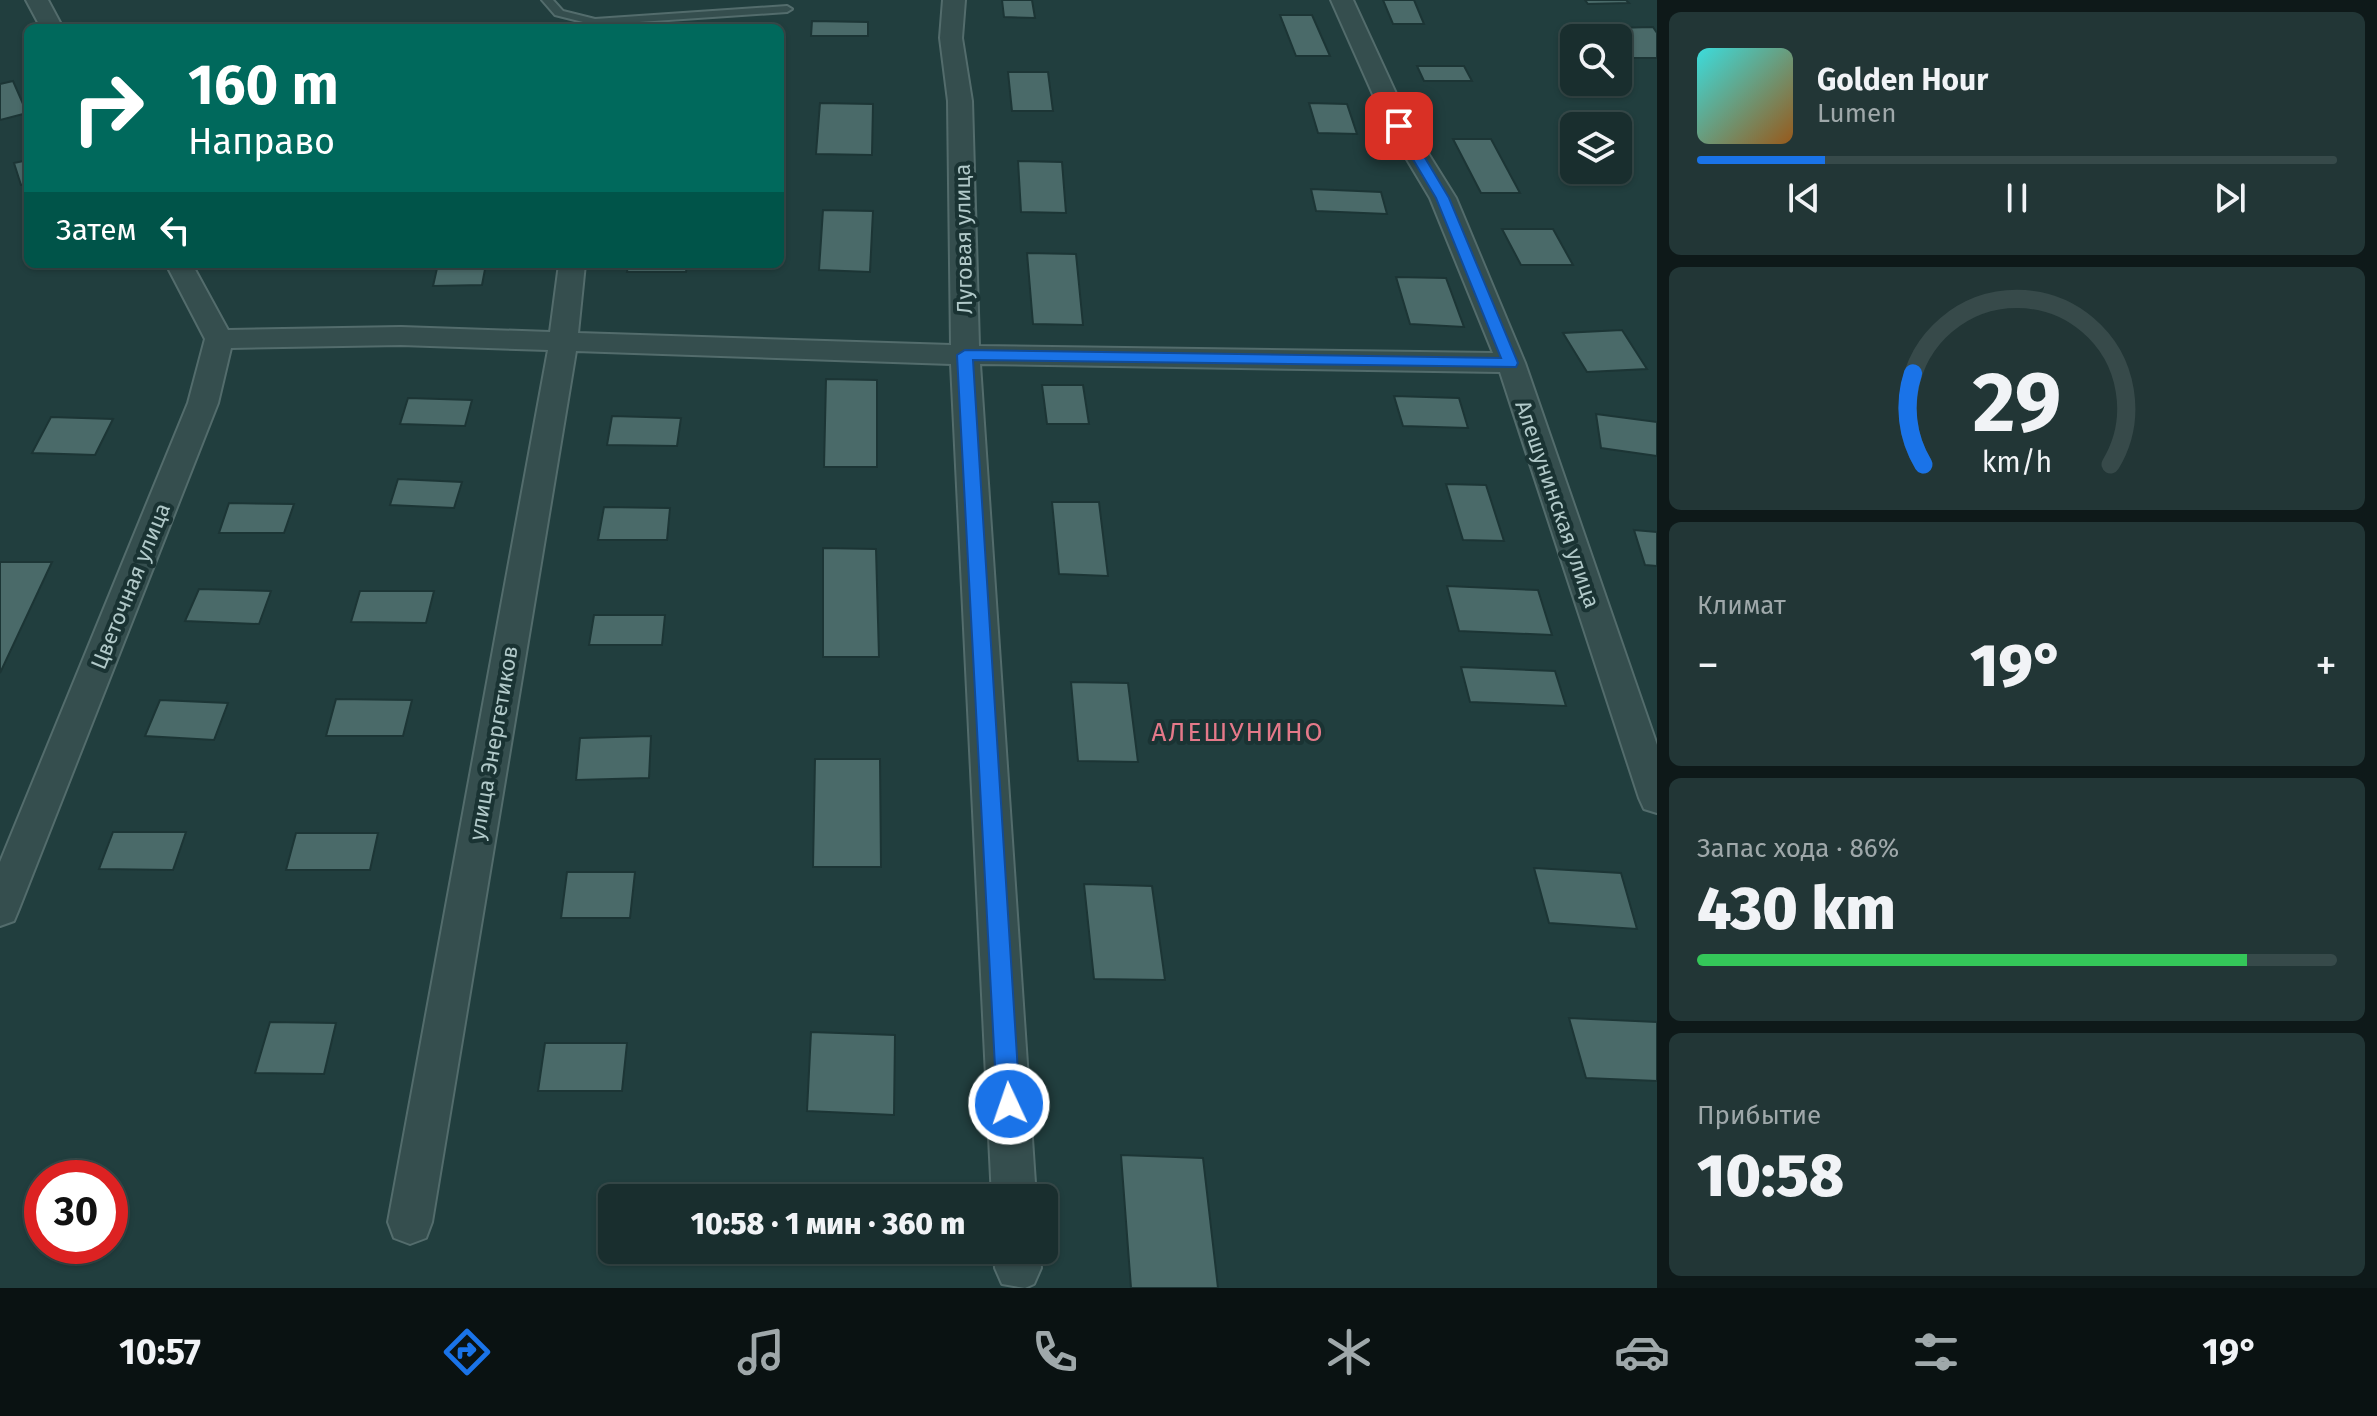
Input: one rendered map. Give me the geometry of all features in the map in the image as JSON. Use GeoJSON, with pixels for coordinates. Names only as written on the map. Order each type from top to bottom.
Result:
{"type":"FeatureCollection","features":[{"type":"Feature","properties":{"kind":"street"},"geometry":{"type":"LineString","coordinates":[[37,0],[50,24]]}},
{"type":"Feature","properties":{"kind":"street","name":"Луговая улица"},"geometry":{"type":"LineString","coordinates":[[954,0],[951,38],[960,101],[965,355],[1013,1184]]}},
{"type":"Feature","properties":{"kind":"street","name":"Алешунинская улица"},"geometry":{"type":"LineString","coordinates":[[1342,0],[1399,126],[1443,198],[1511,363],[1657,798]]}},
{"type":"Feature","properties":{"kind":"street"},"geometry":{"type":"LineString","coordinates":[[181,268],[219,339],[401,336],[965,355],[1511,363]]}},
{"type":"Feature","properties":{"kind":"street","name":"улица Энергетиков"},"geometry":{"type":"LineString","coordinates":[[410,1222],[563,343],[572,268]]}},
{"type":"Feature","properties":{"kind":"street","name":"Цветочная улица"},"geometry":{"type":"LineString","coordinates":[[0,909],[203,403],[219,339]]}},
{"type":"Feature","properties":{"kind":"lane"},"geometry":{"type":"LineString","coordinates":[[547,0],[559,13],[595,22],[787,9]]}},
{"type":"Feature","properties":{"kind":"building"},"geometry":{"type":"Polygon","coordinates":[[[1002,0],[1032,0],[1035,18],[1004,17],[1002,0]]]}},
{"type":"Feature","properties":{"kind":"building"},"geometry":{"type":"Polygon","coordinates":[[[1383,0],[1414,0],[1424,24],[1393,24],[1383,0]]]}},
{"type":"Feature","properties":{"kind":"building"},"geometry":{"type":"Polygon","coordinates":[[[1585,0],[1626,0],[1629,3],[1588,4],[1585,0]]]}},
{"type":"Feature","properties":{"kind":"building"},"geometry":{"type":"Polygon","coordinates":[[[1280,15],[1312,15],[1330,56],[1296,56],[1280,15]]]}},
{"type":"Feature","properties":{"kind":"building"},"geometry":{"type":"Polygon","coordinates":[[[812,21],[868,22],[868,36],[811,36],[812,21]]]}},
{"type":"Feature","properties":{"kind":"building"},"geometry":{"type":"Polygon","coordinates":[[[1653,27],[1657,33],[1657,58],[1633,58],[1632,28],[1653,27]]]}},
{"type":"Feature","properties":{"kind":"building"},"geometry":{"type":"Polygon","coordinates":[[[1417,66],[1464,66],[1472,81],[1424,81],[1417,66]]]}},
{"type":"Feature","properties":{"kind":"building"},"geometry":{"type":"Polygon","coordinates":[[[1008,72],[1048,72],[1053,111],[1012,111],[1008,72]]]}},
{"type":"Feature","properties":{"kind":"building"},"geometry":{"type":"Polygon","coordinates":[[[13,81],[24,106],[24,114],[0,120],[0,84],[13,81]]]}},
{"type":"Feature","properties":{"kind":"building"},"geometry":{"type":"Polygon","coordinates":[[[820,103],[873,104],[872,155],[816,154],[820,103]]]}},
{"type":"Feature","properties":{"kind":"building"},"geometry":{"type":"Polygon","coordinates":[[[1309,103],[1347,104],[1357,134],[1318,133],[1309,103]]]}},
{"type":"Feature","properties":{"kind":"building"},"geometry":{"type":"Polygon","coordinates":[[[1453,139],[1491,139],[1520,193],[1481,193],[1453,139]]]}},
{"type":"Feature","properties":{"kind":"building"},"geometry":{"type":"Polygon","coordinates":[[[24,161],[24,185],[21,185],[14,163],[24,161]]]}},
{"type":"Feature","properties":{"kind":"building"},"geometry":{"type":"Polygon","coordinates":[[[1018,161],[1062,162],[1066,213],[1021,212],[1018,161]]]}},
{"type":"Feature","properties":{"kind":"building"},"geometry":{"type":"Polygon","coordinates":[[[1311,189],[1381,192],[1387,214],[1316,211],[1311,189]]]}},
{"type":"Feature","properties":{"kind":"building"},"geometry":{"type":"Polygon","coordinates":[[[823,210],[873,211],[870,272],[819,270],[823,210]]]}},
{"type":"Feature","properties":{"kind":"building"},"geometry":{"type":"Polygon","coordinates":[[[1502,229],[1553,229],[1573,265],[1521,265],[1502,229]]]}},
{"type":"Feature","properties":{"kind":"building"},"geometry":{"type":"Polygon","coordinates":[[[1027,253],[1076,254],[1083,325],[1033,324],[1027,253]]]}},
{"type":"Feature","properties":{"kind":"building"},"geometry":{"type":"Polygon","coordinates":[[[437,268],[485,268],[482,285],[433,286],[437,268]]]}},
{"type":"Feature","properties":{"kind":"building"},"geometry":{"type":"Polygon","coordinates":[[[628,268],[686,268],[686,272],[627,272],[628,268]]]}},
{"type":"Feature","properties":{"kind":"building"},"geometry":{"type":"Polygon","coordinates":[[[1396,277],[1446,278],[1464,327],[1410,324],[1396,277]]]}},
{"type":"Feature","properties":{"kind":"building"},"geometry":{"type":"Polygon","coordinates":[[[1622,330],[1647,369],[1587,372],[1563,333],[1622,330]]]}},
{"type":"Feature","properties":{"kind":"building"},"geometry":{"type":"Polygon","coordinates":[[[826,379],[877,380],[877,467],[824,467],[826,379]]]}},
{"type":"Feature","properties":{"kind":"building"},"geometry":{"type":"Polygon","coordinates":[[[1042,385],[1083,385],[1089,424],[1047,424],[1042,385]]]}},
{"type":"Feature","properties":{"kind":"building"},"geometry":{"type":"Polygon","coordinates":[[[1394,396],[1459,398],[1468,428],[1403,426],[1394,396]]]}},
{"type":"Feature","properties":{"kind":"building"},"geometry":{"type":"Polygon","coordinates":[[[408,398],[472,400],[465,426],[400,424],[408,398]]]}},
{"type":"Feature","properties":{"kind":"building"},"geometry":{"type":"Polygon","coordinates":[[[1596,414],[1657,422],[1657,456],[1601,448],[1596,414]]]}},
{"type":"Feature","properties":{"kind":"building"},"geometry":{"type":"Polygon","coordinates":[[[612,416],[681,418],[677,446],[607,445],[612,416]]]}},
{"type":"Feature","properties":{"kind":"building"},"geometry":{"type":"Polygon","coordinates":[[[51,417],[113,419],[95,455],[32,453],[51,417]]]}},
{"type":"Feature","properties":{"kind":"building"},"geometry":{"type":"Polygon","coordinates":[[[398,479],[462,482],[454,508],[390,505],[398,479]]]}},
{"type":"Feature","properties":{"kind":"building"},"geometry":{"type":"Polygon","coordinates":[[[1446,484],[1486,485],[1504,541],[1463,540],[1446,484]]]}},
{"type":"Feature","properties":{"kind":"building"},"geometry":{"type":"Polygon","coordinates":[[[1052,502],[1099,502],[1108,576],[1059,574],[1052,502]]]}},
{"type":"Feature","properties":{"kind":"building"},"geometry":{"type":"Polygon","coordinates":[[[229,503],[294,504],[284,533],[219,533],[229,503]]]}},
{"type":"Feature","properties":{"kind":"building"},"geometry":{"type":"Polygon","coordinates":[[[604,507],[670,508],[667,540],[598,540],[604,507]]]}},
{"type":"Feature","properties":{"kind":"building"},"geometry":{"type":"Polygon","coordinates":[[[1634,530],[1657,532],[1657,566],[1645,565],[1634,530]]]}},
{"type":"Feature","properties":{"kind":"building"},"geometry":{"type":"Polygon","coordinates":[[[823,548],[876,549],[879,657],[823,657],[823,548]]]}},
{"type":"Feature","properties":{"kind":"building"},"geometry":{"type":"Polygon","coordinates":[[[0,562],[52,562],[0,673],[0,562]]]}},
{"type":"Feature","properties":{"kind":"building"},"geometry":{"type":"Polygon","coordinates":[[[1447,586],[1538,590],[1552,635],[1459,631],[1447,586]]]}},
{"type":"Feature","properties":{"kind":"building"},"geometry":{"type":"Polygon","coordinates":[[[199,589],[271,591],[259,624],[185,621],[199,589]]]}},
{"type":"Feature","properties":{"kind":"building"},"geometry":{"type":"Polygon","coordinates":[[[360,591],[434,591],[426,623],[351,622],[360,591]]]}},
{"type":"Feature","properties":{"kind":"building"},"geometry":{"type":"Polygon","coordinates":[[[594,615],[665,615],[662,645],[589,645],[594,615]]]}},
{"type":"Feature","properties":{"kind":"building"},"geometry":{"type":"Polygon","coordinates":[[[1461,667],[1555,671],[1566,706],[1470,702],[1461,667]]]}},
{"type":"Feature","properties":{"kind":"building"},"geometry":{"type":"Polygon","coordinates":[[[1071,682],[1128,683],[1138,762],[1078,761],[1071,682]]]}},
{"type":"Feature","properties":{"kind":"building"},"geometry":{"type":"Polygon","coordinates":[[[336,699],[412,700],[403,736],[326,736],[336,699]]]}},
{"type":"Feature","properties":{"kind":"building"},"geometry":{"type":"Polygon","coordinates":[[[160,700],[228,703],[214,740],[145,736],[160,700]]]}},
{"type":"Feature","properties":{"kind":"building"},"geometry":{"type":"Polygon","coordinates":[[[651,736],[649,778],[576,780],[580,738],[651,736]]]}},
{"type":"Feature","properties":{"kind":"building"},"geometry":{"type":"Polygon","coordinates":[[[815,759],[880,759],[881,867],[813,867],[815,759]]]}},
{"type":"Feature","properties":{"kind":"building"},"geometry":{"type":"Polygon","coordinates":[[[113,832],[186,832],[173,870],[99,869],[113,832]]]}},
{"type":"Feature","properties":{"kind":"building"},"geometry":{"type":"Polygon","coordinates":[[[296,833],[378,833],[370,870],[286,870],[296,833]]]}},
{"type":"Feature","properties":{"kind":"building"},"geometry":{"type":"Polygon","coordinates":[[[1534,868],[1621,873],[1637,929],[1549,923],[1534,868]]]}},
{"type":"Feature","properties":{"kind":"building"},"geometry":{"type":"Polygon","coordinates":[[[567,872],[635,872],[630,918],[561,918],[567,872]]]}},
{"type":"Feature","properties":{"kind":"building"},"geometry":{"type":"Polygon","coordinates":[[[1084,884],[1152,886],[1165,980],[1094,979],[1084,884]]]}},
{"type":"Feature","properties":{"kind":"building"},"geometry":{"type":"Polygon","coordinates":[[[1569,1018],[1657,1022],[1657,1081],[1586,1078],[1569,1018]]]}},
{"type":"Feature","properties":{"kind":"building"},"geometry":{"type":"Polygon","coordinates":[[[270,1022],[336,1023],[324,1074],[255,1073],[270,1022]]]}},
{"type":"Feature","properties":{"kind":"building"},"geometry":{"type":"Polygon","coordinates":[[[811,1032],[895,1035],[894,1115],[807,1111],[811,1032]]]}},
{"type":"Feature","properties":{"kind":"building"},"geometry":{"type":"Polygon","coordinates":[[[545,1043],[627,1043],[622,1091],[538,1091],[545,1043]]]}},
{"type":"Feature","properties":{"kind":"building"},"geometry":{"type":"Polygon","coordinates":[[[1121,1155],[1203,1158],[1218,1288],[1131,1288],[1121,1155]]]}},
{"type":"Feature","properties":{"kind":"district","name":"АЛЕШУНИНО"},"geometry":{"type":"Point","coordinates":[1238,732]}},
{"type":"Feature","properties":{"kind":"route"},"geometry":{"type":"LineString","coordinates":[[1009,1104],[965,355],[1511,363],[1443,198],[1399,126]]}}]}
